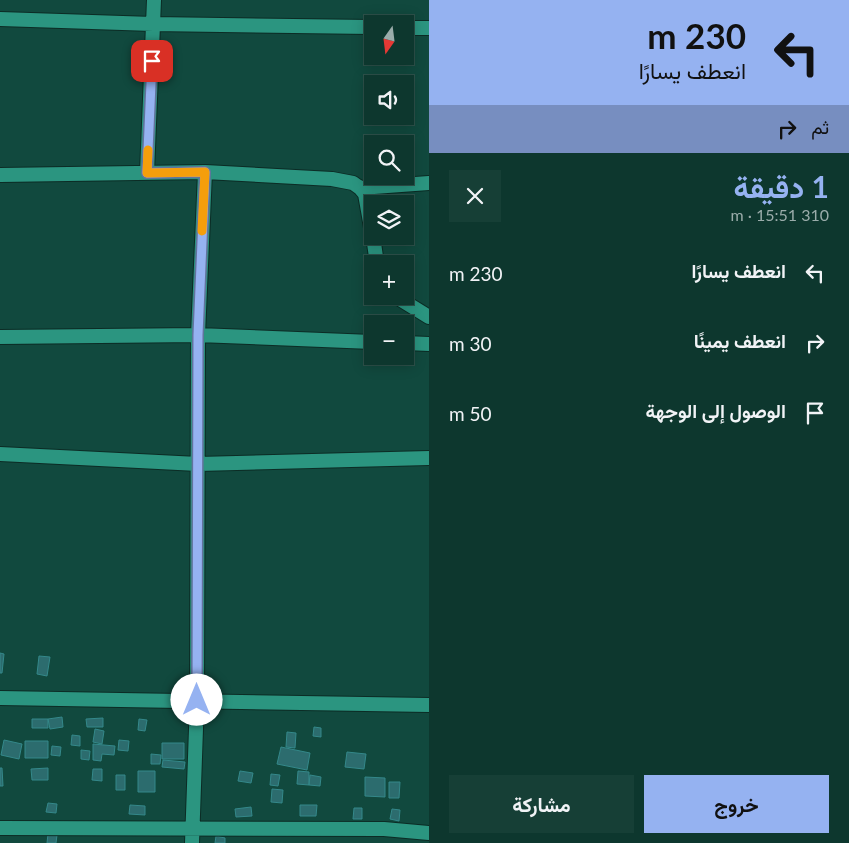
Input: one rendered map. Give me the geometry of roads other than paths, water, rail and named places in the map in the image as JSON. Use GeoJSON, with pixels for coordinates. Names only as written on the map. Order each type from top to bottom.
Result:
{"type":"FeatureCollection","features":[{"type":"Feature","properties":{"kind":"street"},"geometry":{"type":"LineString","coordinates":[[147,173],[154,0]]}},
{"type":"Feature","properties":{"kind":"street"},"geometry":{"type":"LineString","coordinates":[[0,19],[153,24],[364,27]]}},
{"type":"Feature","properties":{"kind":"street"},"geometry":{"type":"LineString","coordinates":[[414,28],[429,28]]}},
{"type":"Feature","properties":{"kind":"street"},"geometry":{"type":"LineString","coordinates":[[192,843],[197,700],[198,335],[205,172]]}},
{"type":"Feature","properties":{"kind":"street"},"geometry":{"type":"LineString","coordinates":[[0,175],[205,172],[332,179],[353,183],[365,195]]}},
{"type":"Feature","properties":{"kind":"street"},"geometry":{"type":"LineString","coordinates":[[360,188],[429,183]]}},
{"type":"Feature","properties":{"kind":"street"},"geometry":{"type":"LineString","coordinates":[[410,305],[429,317]]}},
{"type":"Feature","properties":{"kind":"street"},"geometry":{"type":"LineString","coordinates":[[0,337],[198,335],[364,342]]}},
{"type":"Feature","properties":{"kind":"street"},"geometry":{"type":"LineString","coordinates":[[414,343],[429,344]]}},
{"type":"Feature","properties":{"kind":"street"},"geometry":{"type":"LineString","coordinates":[[0,454],[198,464],[429,458]]}},
{"type":"Feature","properties":{"kind":"street"},"geometry":{"type":"LineString","coordinates":[[0,698],[429,704]]}},
{"type":"Feature","properties":{"kind":"street"},"geometry":{"type":"LineString","coordinates":[[0,828],[384,829],[429,833]]}}]}
